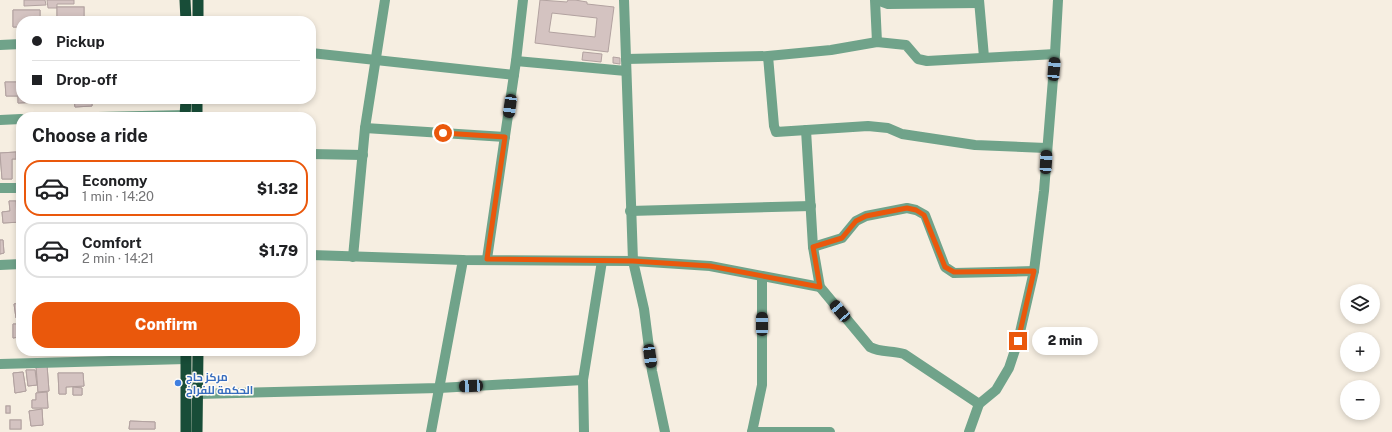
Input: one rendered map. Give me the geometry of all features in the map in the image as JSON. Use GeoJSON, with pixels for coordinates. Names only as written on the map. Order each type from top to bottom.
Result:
{"type":"FeatureCollection","features":[{"type":"Feature","properties":{"kind":"highway"},"geometry":{"type":"LineString","coordinates":[[185,0],[186,16]]}},
{"type":"Feature","properties":{"kind":"highway"},"geometry":{"type":"LineString","coordinates":[[198,0],[198,16]]}},
{"type":"Feature","properties":{"kind":"highway"},"geometry":{"type":"LineString","coordinates":[[186,356],[186,432]]}},
{"type":"Feature","properties":{"kind":"highway"},"geometry":{"type":"LineString","coordinates":[[197,432],[198,356]]}},
{"type":"Feature","properties":{"kind":"street"},"geometry":{"type":"LineString","coordinates":[[353,257],[365,128],[377,59],[385,0]]}},
{"type":"Feature","properties":{"kind":"street"},"geometry":{"type":"LineString","coordinates":[[487,259],[516,61],[523,0]]}},
{"type":"Feature","properties":{"kind":"street"},"geometry":{"type":"LineString","coordinates":[[624,0],[630,211],[633,261],[644,309],[652,371],[665,432]]}},
{"type":"Feature","properties":{"kind":"street"},"geometry":{"type":"LineString","coordinates":[[877,42],[876,0],[888,4],[979,2],[984,57]]}},
{"type":"Feature","properties":{"kind":"street"},"geometry":{"type":"LineString","coordinates":[[969,432],[979,404],[996,390],[1009,368],[1018,341],[1034,271],[1044,191],[1046,148],[1056,54],[1058,0]]}},
{"type":"Feature","properties":{"kind":"street"},"geometry":{"type":"LineString","coordinates":[[626,59],[768,56],[830,50],[877,42],[906,45],[918,59],[927,61],[1056,54]]}},
{"type":"Feature","properties":{"kind":"street"},"geometry":{"type":"LineString","coordinates":[[0,45],[16,44]]}},
{"type":"Feature","properties":{"kind":"street"},"geometry":{"type":"LineString","coordinates":[[316,53],[514,75]]}},
{"type":"Feature","properties":{"kind":"street"},"geometry":{"type":"LineString","coordinates":[[768,56],[774,126],[776,132],[868,126],[888,128],[902,134],[975,145],[1046,148]]}},
{"type":"Feature","properties":{"kind":"street"},"geometry":{"type":"LineString","coordinates":[[516,61],[626,71]]}},
{"type":"Feature","properties":{"kind":"street"},"geometry":{"type":"LineString","coordinates":[[0,120],[16,119]]}},
{"type":"Feature","properties":{"kind":"street"},"geometry":{"type":"LineString","coordinates":[[365,128],[505,137]]}},
{"type":"Feature","properties":{"kind":"street"},"geometry":{"type":"LineString","coordinates":[[806,130],[813,247],[820,287],[870,347],[876,350],[895,351],[904,354],[979,404]]}},
{"type":"Feature","properties":{"kind":"street"},"geometry":{"type":"LineString","coordinates":[[316,154],[363,155]]}},
{"type":"Feature","properties":{"kind":"street"},"geometry":{"type":"LineString","coordinates":[[0,188],[16,188]]}},
{"type":"Feature","properties":{"kind":"street"},"geometry":{"type":"LineString","coordinates":[[630,211],[811,206]]}},
{"type":"Feature","properties":{"kind":"street"},"geometry":{"type":"LineString","coordinates":[[813,247],[842,238],[856,221],[866,216],[907,208],[916,210],[924,215],[945,267],[948,270],[954,272],[1034,271]]}},
{"type":"Feature","properties":{"kind":"street"},"geometry":{"type":"LineString","coordinates":[[316,256],[463,260],[633,261],[710,266],[820,287]]}},
{"type":"Feature","properties":{"kind":"street"},"geometry":{"type":"LineString","coordinates":[[431,432],[463,260]]}},
{"type":"Feature","properties":{"kind":"street"},"geometry":{"type":"LineString","coordinates":[[584,432],[583,380],[602,261]]}},
{"type":"Feature","properties":{"kind":"street"},"geometry":{"type":"LineString","coordinates":[[0,264],[16,264]]}},
{"type":"Feature","properties":{"kind":"street"},"geometry":{"type":"LineString","coordinates":[[762,277],[762,385],[761,399],[752,432],[830,432]]}},
{"type":"Feature","properties":{"kind":"street"},"geometry":{"type":"LineString","coordinates":[[0,364],[165,356]]}},
{"type":"Feature","properties":{"kind":"street"},"geometry":{"type":"LineString","coordinates":[[197,394],[439,388],[583,380]]}},
{"type":"Feature","properties":{"kind":"building"},"geometry":{"type":"Polygon","coordinates":[[[24,0],[45,0],[46,5],[24,6],[24,0]]]}},
{"type":"Feature","properties":{"kind":"building"},"geometry":{"type":"Polygon","coordinates":[[[47,0],[74,0],[74,4],[57,4],[57,8],[48,8],[47,0]]]}},
{"type":"Feature","properties":{"kind":"building"},"geometry":{"type":"Polygon","coordinates":[[[540,0],[567,2],[568,0],[575,0],[587,2],[587,4],[614,7],[608,52],[535,43],[540,0]],[[552,13],[549,32],[595,37],[597,18],[552,13]]]}},
{"type":"Feature","properties":{"kind":"building"},"geometry":{"type":"Polygon","coordinates":[[[57,7],[84,7],[84,16],[57,16],[57,7]]]}},
{"type":"Feature","properties":{"kind":"building"},"geometry":{"type":"Polygon","coordinates":[[[57,7],[84,7],[84,16],[57,16],[57,7]]]}},
{"type":"Feature","properties":{"kind":"building"},"geometry":{"type":"Polygon","coordinates":[[[13,10],[40,10],[40,16],[16,16],[16,27],[13,27],[13,10]]]}},
{"type":"Feature","properties":{"kind":"building"},"geometry":{"type":"Polygon","coordinates":[[[13,10],[40,10],[40,16],[16,16],[16,27],[13,27],[13,10]]]}},
{"type":"Feature","properties":{"kind":"building"},"geometry":{"type":"Polygon","coordinates":[[[583,52],[602,54],[601,62],[582,60],[583,52]]]}},
{"type":"Feature","properties":{"kind":"building"},"geometry":{"type":"Polygon","coordinates":[[[613,57],[620,58],[620,64],[613,63],[613,57]]]}},
{"type":"Feature","properties":{"kind":"building"},"geometry":{"type":"Polygon","coordinates":[[[5,82],[16,82],[16,96],[6,96],[5,82]]]}},
{"type":"Feature","properties":{"kind":"building"},"geometry":{"type":"Polygon","coordinates":[[[5,82],[16,82],[16,96],[6,96],[5,82]]]}},
{"type":"Feature","properties":{"kind":"building"},"geometry":{"type":"Polygon","coordinates":[[[75,104],[92,104],[92,106],[75,107],[75,104]]]}},
{"type":"Feature","properties":{"kind":"building"},"geometry":{"type":"Polygon","coordinates":[[[75,104],[92,104],[92,106],[75,107],[75,104]]]}},
{"type":"Feature","properties":{"kind":"building"},"geometry":{"type":"Polygon","coordinates":[[[16,152],[16,159],[12,159],[12,179],[2,179],[0,153],[16,152]]]}},
{"type":"Feature","properties":{"kind":"building"},"geometry":{"type":"Polygon","coordinates":[[[16,152],[16,159],[12,159],[12,179],[2,179],[0,153],[16,152]]]}},
{"type":"Feature","properties":{"kind":"building"},"geometry":{"type":"Polygon","coordinates":[[[9,201],[16,201],[16,222],[3,223],[2,212],[10,211],[9,201]]]}},
{"type":"Feature","properties":{"kind":"building"},"geometry":{"type":"Polygon","coordinates":[[[9,201],[16,201],[16,222],[3,223],[2,212],[10,211],[9,201]]]}},
{"type":"Feature","properties":{"kind":"building"},"geometry":{"type":"Polygon","coordinates":[[[0,240],[3,240],[4,253],[0,254],[0,240]]]}},
{"type":"Feature","properties":{"kind":"building"},"geometry":{"type":"Polygon","coordinates":[[[0,240],[3,240],[4,253],[0,254],[0,240]]]}},
{"type":"Feature","properties":{"kind":"building"},"geometry":{"type":"Polygon","coordinates":[[[14,304],[16,304],[16,318],[14,304]]]}},
{"type":"Feature","properties":{"kind":"building"},"geometry":{"type":"Polygon","coordinates":[[[14,304],[16,304],[16,318],[14,304]]]}},
{"type":"Feature","properties":{"kind":"building"},"geometry":{"type":"Polygon","coordinates":[[[13,324],[16,324],[16,338],[13,338],[13,324]]]}},
{"type":"Feature","properties":{"kind":"building"},"geometry":{"type":"Polygon","coordinates":[[[13,324],[16,324],[16,338],[13,338],[13,324]]]}},
{"type":"Feature","properties":{"kind":"building"},"geometry":{"type":"Polygon","coordinates":[[[47,365],[49,391],[38,392],[36,366],[47,365]]]}},
{"type":"Feature","properties":{"kind":"building"},"geometry":{"type":"Polygon","coordinates":[[[47,365],[49,391],[38,392],[36,366],[47,365]]]}},
{"type":"Feature","properties":{"kind":"building"},"geometry":{"type":"Polygon","coordinates":[[[26,370],[35,370],[37,385],[28,386],[26,370]]]}},
{"type":"Feature","properties":{"kind":"building"},"geometry":{"type":"Polygon","coordinates":[[[26,370],[35,370],[37,385],[28,386],[26,370]]]}},
{"type":"Feature","properties":{"kind":"building"},"geometry":{"type":"Polygon","coordinates":[[[23,372],[26,391],[15,393],[13,373],[23,372]]]}},
{"type":"Feature","properties":{"kind":"building"},"geometry":{"type":"Polygon","coordinates":[[[23,372],[26,391],[15,393],[13,373],[23,372]]]}},
{"type":"Feature","properties":{"kind":"building"},"geometry":{"type":"Polygon","coordinates":[[[58,373],[83,373],[84,386],[66,387],[66,394],[59,394],[58,373]]]}},
{"type":"Feature","properties":{"kind":"building"},"geometry":{"type":"Polygon","coordinates":[[[58,373],[83,373],[84,386],[66,387],[66,394],[59,394],[58,373]]]}},
{"type":"Feature","properties":{"kind":"building"},"geometry":{"type":"Polygon","coordinates":[[[73,387],[82,388],[82,395],[73,395],[73,387]]]}},
{"type":"Feature","properties":{"kind":"building"},"geometry":{"type":"Polygon","coordinates":[[[73,387],[82,388],[82,395],[73,395],[73,387]]]}},
{"type":"Feature","properties":{"kind":"building"},"geometry":{"type":"Polygon","coordinates":[[[47,392],[48,408],[32,408],[32,400],[36,400],[36,393],[47,392]]]}},
{"type":"Feature","properties":{"kind":"building"},"geometry":{"type":"Polygon","coordinates":[[[47,392],[48,408],[32,408],[32,400],[36,400],[36,393],[47,392]]]}},
{"type":"Feature","properties":{"kind":"building"},"geometry":{"type":"Polygon","coordinates":[[[6,406],[10,406],[10,413],[6,413],[6,406]]]}},
{"type":"Feature","properties":{"kind":"building"},"geometry":{"type":"Polygon","coordinates":[[[6,406],[10,406],[10,413],[6,413],[6,406]]]}},
{"type":"Feature","properties":{"kind":"building"},"geometry":{"type":"Polygon","coordinates":[[[42,409],[43,425],[31,426],[29,411],[42,409]]]}},
{"type":"Feature","properties":{"kind":"building"},"geometry":{"type":"Polygon","coordinates":[[[42,409],[43,425],[31,426],[29,411],[42,409]]]}},
{"type":"Feature","properties":{"kind":"building"},"geometry":{"type":"Polygon","coordinates":[[[10,420],[21,420],[21,429],[10,429],[10,420]]]}},
{"type":"Feature","properties":{"kind":"building"},"geometry":{"type":"Polygon","coordinates":[[[10,420],[21,420],[21,429],[10,429],[10,420]]]}},
{"type":"Feature","properties":{"kind":"building"},"geometry":{"type":"Polygon","coordinates":[[[130,421],[155,422],[155,429],[129,429],[130,421]]]}},
{"type":"Feature","properties":{"kind":"building"},"geometry":{"type":"Polygon","coordinates":[[[130,421],[155,422],[155,429],[129,429],[130,421]]]}},
{"type":"Feature","properties":{"kind":"place","name":"مركز حاج الحكمة للفراخ"},"geometry":{"type":"Point","coordinates":[178,383]}},
{"type":"Feature","properties":{"kind":"route"},"geometry":{"type":"LineString","coordinates":[[443,133],[505,137],[487,259],[633,261],[710,266],[820,287],[813,247],[842,238],[848,233],[856,221],[866,216],[907,208],[916,210],[924,215],[945,267],[948,270],[954,272],[1034,271],[1018,341]]}}]}
